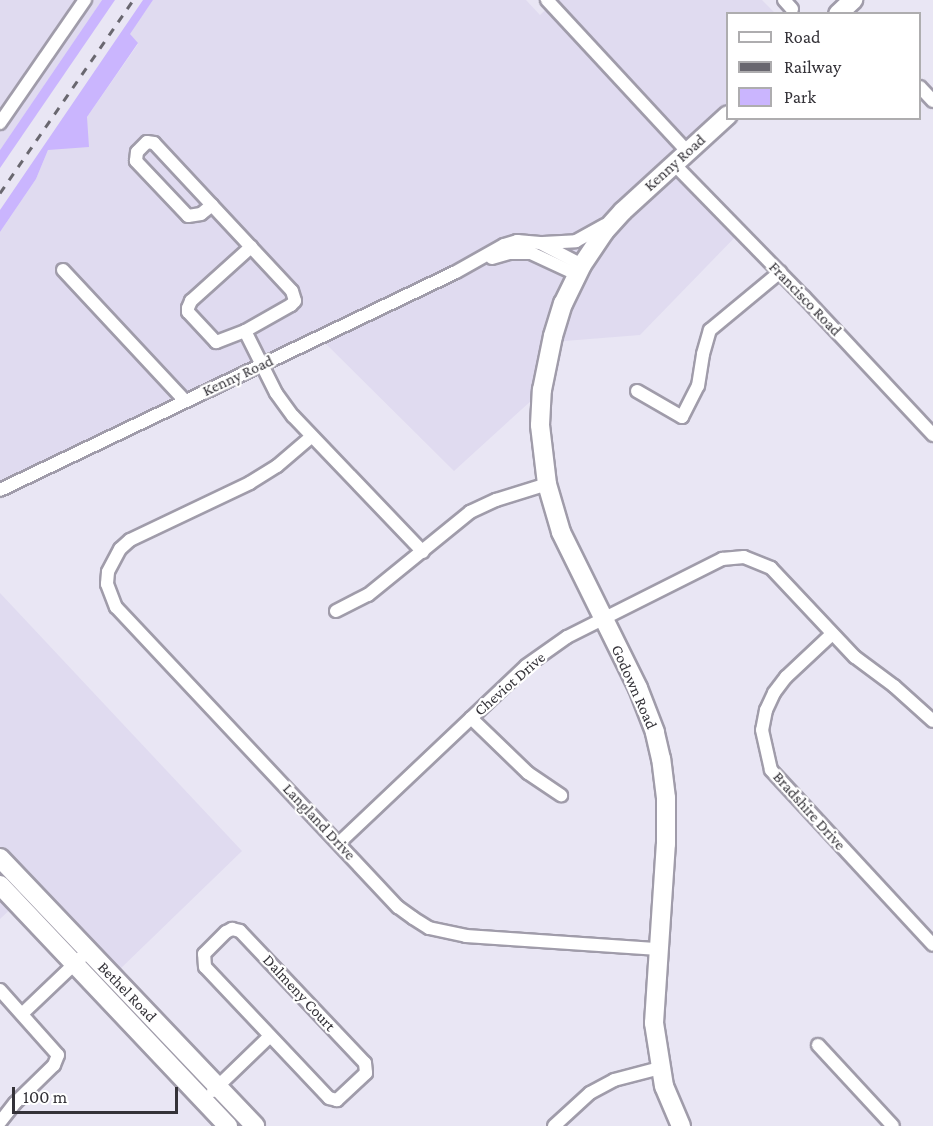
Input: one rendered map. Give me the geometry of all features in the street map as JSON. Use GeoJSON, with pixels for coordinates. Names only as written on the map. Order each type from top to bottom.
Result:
{"type":"FeatureCollection","features":[{"type":"Feature","properties":{"kind":"main road","name":"Kenny Road"},"geometry":{"type":"LineString","coordinates":[[579,269],[604,231],[623,211],[726,117]]}},
{"type":"Feature","properties":{"kind":"main road","name":"Godown Road"},"geometry":{"type":"LineString","coordinates":[[579,269],[555,329],[542,390],[540,425],[547,484],[561,532],[641,696],[661,759],[666,798],[666,844],[654,1023],[660,1068],[667,1093],[681,1126]]}},
{"type":"Feature","properties":{"kind":"main road","name":"Bethel Road"},"geometry":{"type":"LineString","coordinates":[[0,858],[255,1126]]}},
{"type":"Feature","properties":{"kind":"main road","name":"Bethel Road"},"geometry":{"type":"LineString","coordinates":[[0,885],[228,1126]]}},
{"type":"Feature","properties":{"kind":"street"},"geometry":{"type":"LineString","coordinates":[[0,123],[86,0]]}},
{"type":"Feature","properties":{"kind":"street"},"geometry":{"type":"LineString","coordinates":[[547,0],[688,152]]}},
{"type":"Feature","properties":{"kind":"street"},"geometry":{"type":"LineString","coordinates":[[921,88],[933,101]]}},
{"type":"Feature","properties":{"kind":"street"},"geometry":{"type":"LineString","coordinates":[[212,205],[201,214],[188,216],[136,160],[137,152],[147,142],[154,142],[292,291],[294,301],[245,331],[216,342],[188,312],[188,308],[191,301],[251,247]]}},
{"type":"Feature","properties":{"kind":"street","name":"Francisco Road"},"geometry":{"type":"LineString","coordinates":[[674,164],[780,272],[933,435]]}},
{"type":"Feature","properties":{"kind":"street","name":"Kenny Road"},"geometry":{"type":"LineString","coordinates":[[0,490],[517,241],[540,243],[576,241],[623,211]]}},
{"type":"Feature","properties":{"kind":"street","name":"Kenny Road"},"geometry":{"type":"LineString","coordinates":[[540,243],[579,269]]}},
{"type":"Feature","properties":{"kind":"street","name":"Kenny Road"},"geometry":{"type":"LineString","coordinates":[[476,262],[521,252],[579,269]]}},
{"type":"Feature","properties":{"kind":"street"},"geometry":{"type":"LineString","coordinates":[[63,270],[185,401]]}},
{"type":"Feature","properties":{"kind":"street"},"geometry":{"type":"LineString","coordinates":[[637,391],[682,417],[698,386],[703,354],[710,330],[780,272]]}},
{"type":"Feature","properties":{"kind":"street"},"geometry":{"type":"LineString","coordinates":[[245,331],[276,393],[311,437],[423,552]]}},
{"type":"Feature","properties":{"kind":"street","name":"Langland Drive"},"geometry":{"type":"LineString","coordinates":[[311,437],[278,465],[250,483],[141,533],[120,549],[108,572],[107,584],[116,607],[398,907],[429,928],[466,936],[659,949]]}},
{"type":"Feature","properties":{"kind":"street"},"geometry":{"type":"LineString","coordinates":[[336,610],[368,595],[470,512],[496,500],[547,484]]}},
{"type":"Feature","properties":{"kind":"street","name":"Cheviot Drive"},"geometry":{"type":"LineString","coordinates":[[339,843],[526,666],[567,637],[722,559],[744,557],[771,568],[832,634]]}},
{"type":"Feature","properties":{"kind":"street"},"geometry":{"type":"LineString","coordinates":[[832,634],[855,657],[894,686],[933,722]]}},
{"type":"Feature","properties":{"kind":"street","name":"Bradshire Drive"},"geometry":{"type":"LineString","coordinates":[[832,634],[774,693],[766,710],[762,730],[764,750],[771,770],[783,784],[933,945]]}},
{"type":"Feature","properties":{"kind":"street"},"geometry":{"type":"LineString","coordinates":[[471,718],[528,773],[561,795]]}},
{"type":"Feature","properties":{"kind":"street","name":"Dalmeny Court"},"geometry":{"type":"LineString","coordinates":[[240,931],[365,1063],[366,1073],[341,1097],[333,1100],[269,1037],[205,967],[204,954],[225,932],[240,931]]}},
{"type":"Feature","properties":{"kind":"street"},"geometry":{"type":"LineString","coordinates":[[23,1013],[88,951]]}},
{"type":"Feature","properties":{"kind":"street"},"geometry":{"type":"LineString","coordinates":[[0,990],[56,1050],[57,1061],[15,1103],[0,1122]]}},
{"type":"Feature","properties":{"kind":"street"},"geometry":{"type":"LineString","coordinates":[[203,1100],[269,1037]]}},
{"type":"Feature","properties":{"kind":"street"},"geometry":{"type":"LineString","coordinates":[[818,1045],[893,1126]]}},
{"type":"Feature","properties":{"kind":"street"},"geometry":{"type":"LineString","coordinates":[[554,1126],[590,1094],[614,1080],[660,1068]]}},
{"type":"Feature","properties":{"kind":"shaded area"},"geometry":{"type":"Polygon","coordinates":[[[0,0],[102,0],[0,150],[0,0]]]}},
{"type":"Feature","properties":{"kind":"shaded area"},"geometry":{"type":"Polygon","coordinates":[[[153,0],[526,0],[540,15],[556,0],[762,0],[774,12],[726,12],[726,118],[678,164],[740,232],[640,335],[552,342],[543,390],[454,471],[319,337],[0,489],[0,232],[36,179],[48,150],[87,117],[138,44],[129,34],[153,0]]]}},
{"type":"Feature","properties":{"kind":"shaded area"},"geometry":{"type":"Polygon","coordinates":[[[0,593],[242,851],[118,971],[38,883],[0,919],[0,593]]]}},
{"type":"Feature","properties":{"kind":"green space"},"geometry":{"type":"Polygon","coordinates":[[[102,0],[115,0],[0,168],[0,150],[102,0]]]}},
{"type":"Feature","properties":{"kind":"green space"},"geometry":{"type":"Polygon","coordinates":[[[143,0],[153,0],[130,34],[138,43],[87,117],[89,147],[48,150],[36,179],[0,232],[0,210],[143,0]]]}},
{"type":"Feature","properties":{"kind":"railway"},"geometry":{"type":"LineString","coordinates":[[0,193],[133,0]]}}]}
